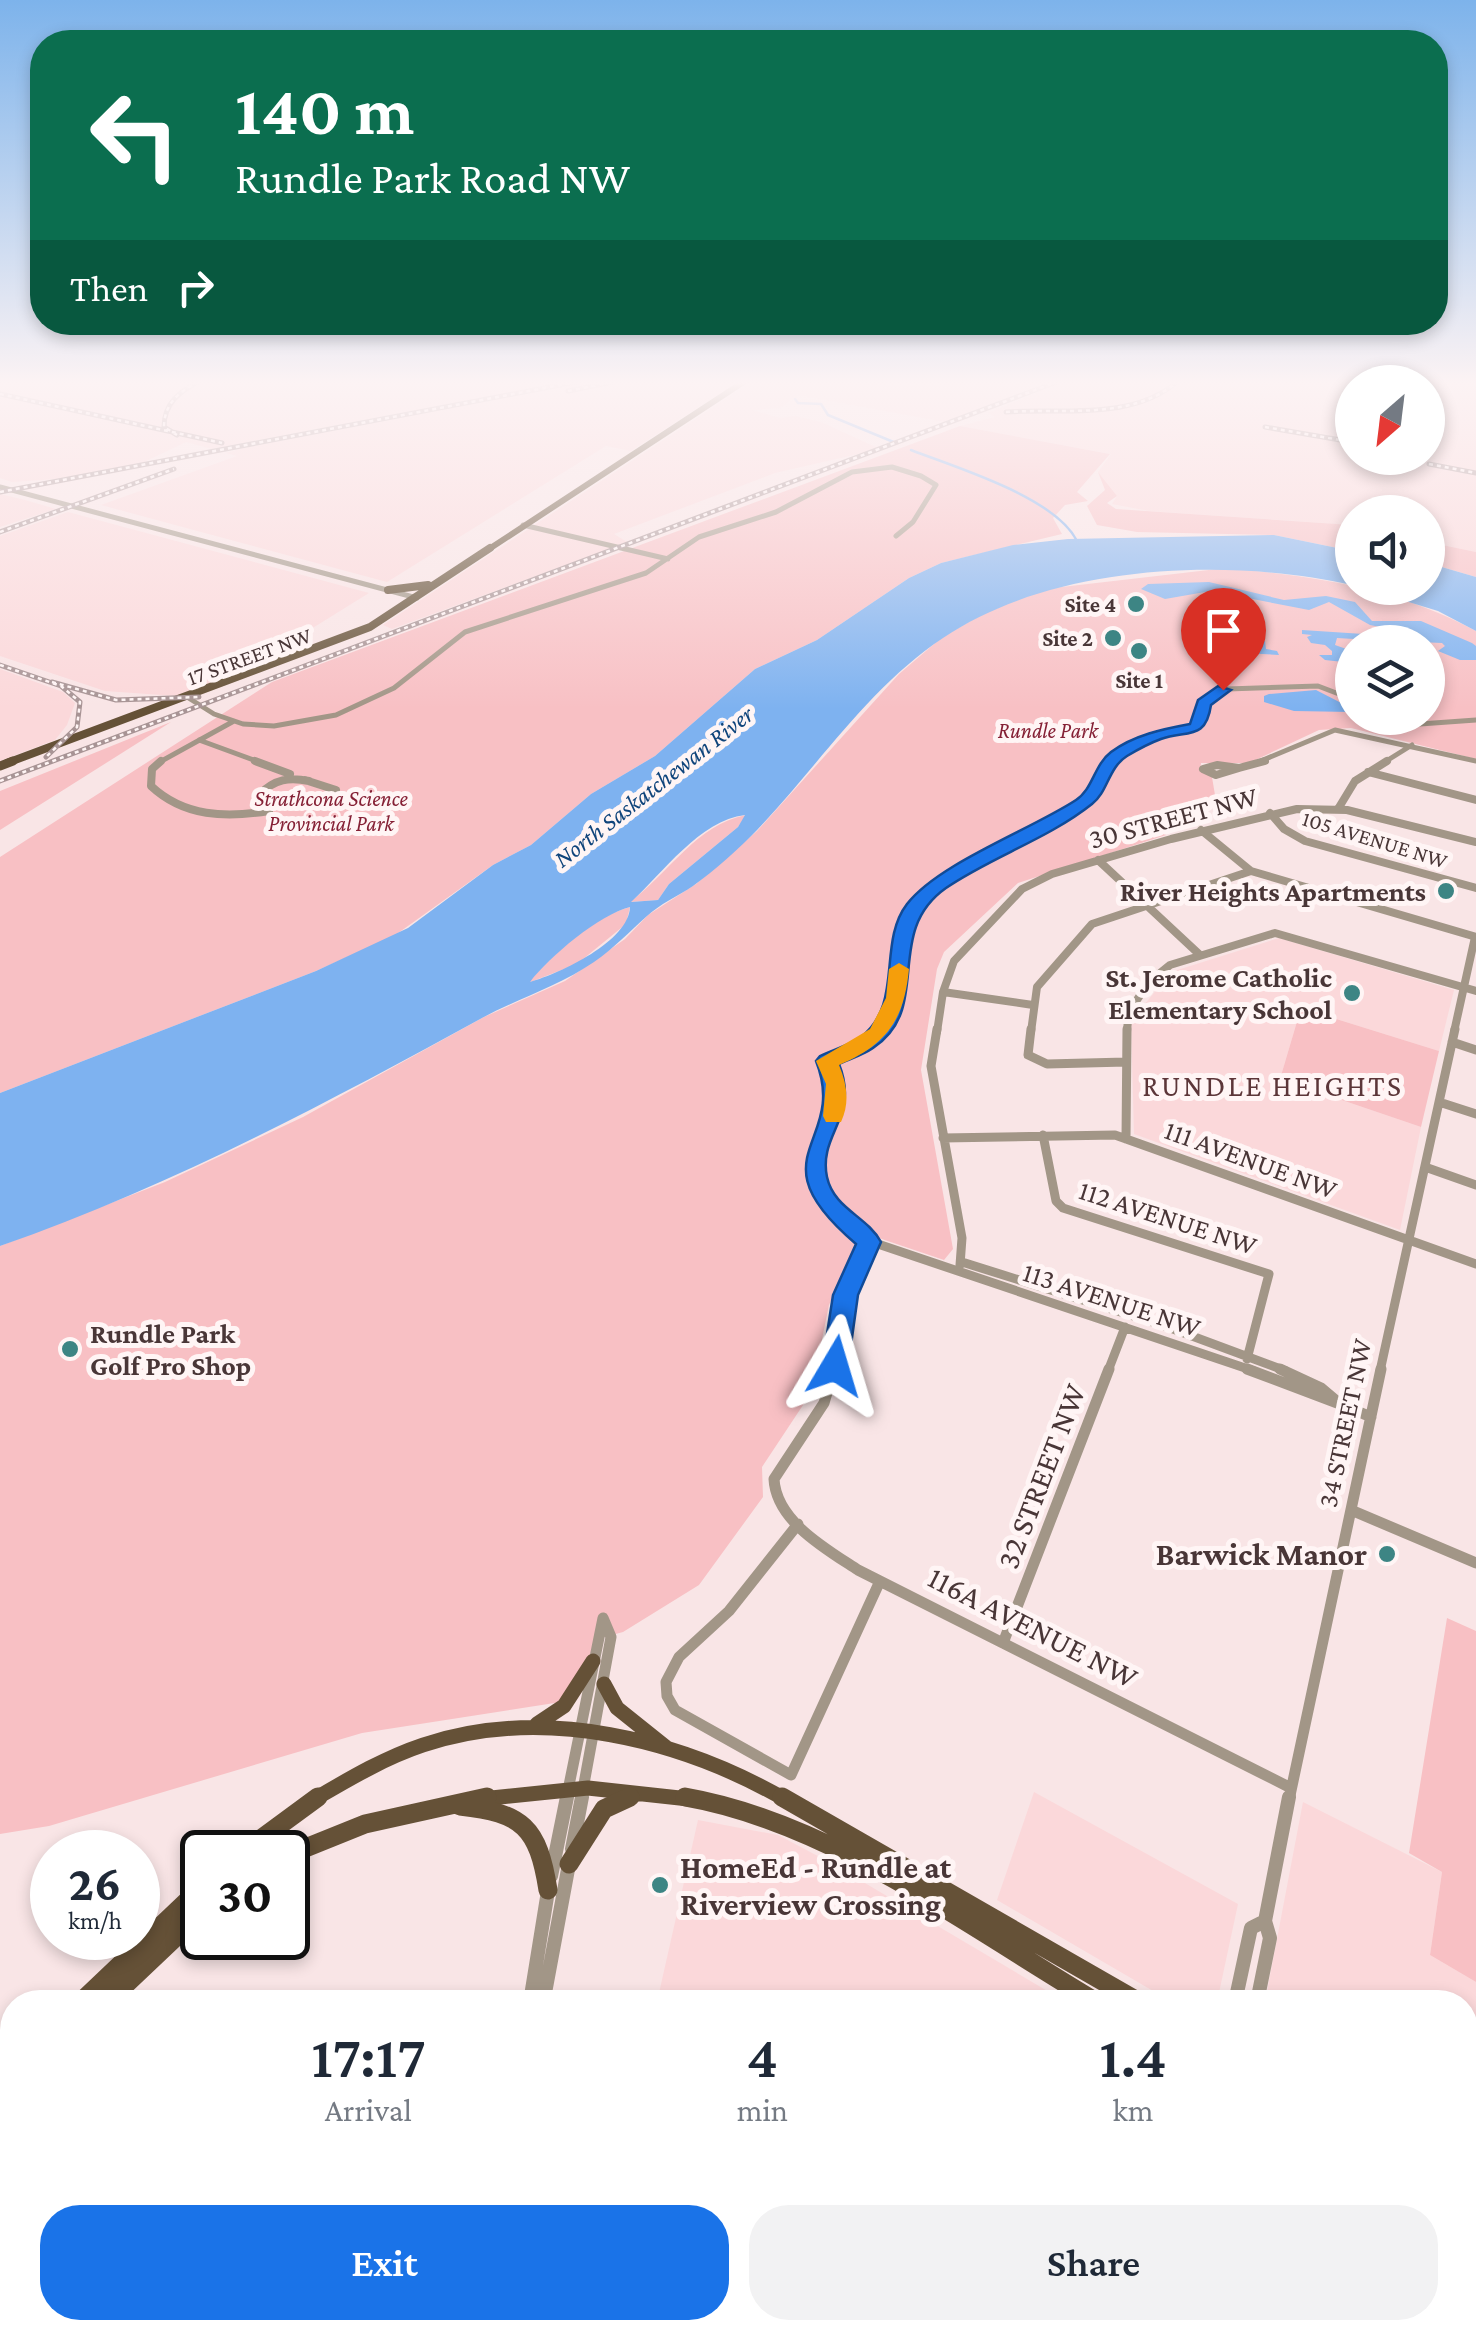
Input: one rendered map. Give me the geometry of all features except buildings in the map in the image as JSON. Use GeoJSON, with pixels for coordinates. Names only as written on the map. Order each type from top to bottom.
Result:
{"type":"FeatureCollection","features":[{"type":"Feature","properties":{"kind":"main road","name":"17 STREET NW"},"geometry":{"type":"LineString","coordinates":[[0,766],[356,634],[577,490]]}},
{"type":"Feature","properties":{"kind":"main road","name":"17 STREET NW"},"geometry":{"type":"LineString","coordinates":[[290,659],[414,597],[492,546]]}},
{"type":"Feature","properties":{"kind":"main road"},"geometry":{"type":"LineString","coordinates":[[388,590],[428,585]]}},
{"type":"Feature","properties":{"kind":"main road"},"geometry":{"type":"LineString","coordinates":[[388,590],[398,598],[391,609]]}},
{"type":"Feature","properties":{"kind":"main road"},"geometry":{"type":"LineString","coordinates":[[536,1726],[564,1706],[593,1661]]}},
{"type":"Feature","properties":{"kind":"main road"},"geometry":{"type":"LineString","coordinates":[[604,1684],[619,1714],[658,1736],[667,1748]]}},
{"type":"Feature","properties":{"kind":"main road"},"geometry":{"type":"LineString","coordinates":[[272,1830],[310,1801],[394,1755],[469,1733],[536,1726],[587,1728],[716,1764],[787,1798],[1118,1990]]}},
{"type":"Feature","properties":{"kind":"main road"},"geometry":{"type":"LineString","coordinates":[[310,1846],[360,1824],[496,1794],[576,1789],[650,1792],[728,1807],[839,1852],[1075,1990]]}},
{"type":"Feature","properties":{"kind":"main road"},"geometry":{"type":"LineString","coordinates":[[569,1864],[604,1809],[620,1799],[650,1792]]}},
{"type":"Feature","properties":{"kind":"main road"},"geometry":{"type":"LineString","coordinates":[[446,1805],[500,1812],[526,1824],[539,1842],[548,1890]]}},
{"type":"Feature","properties":{"kind":"main road"},"geometry":{"type":"LineString","coordinates":[[93,1990],[180,1908]]}},
{"type":"Feature","properties":{"kind":"main road"},"geometry":{"type":"LineString","coordinates":[[120,1990],[180,1933]]}},
{"type":"Feature","properties":{"kind":"street"},"geometry":{"type":"LineString","coordinates":[[14,490],[414,597]]}},
{"type":"Feature","properties":{"kind":"street"},"geometry":{"type":"LineString","coordinates":[[187,697],[206,711],[234,721],[302,723],[351,711],[416,673],[466,632],[614,585],[668,559],[692,540],[780,511],[814,490]]}},
{"type":"Feature","properties":{"kind":"street"},"geometry":{"type":"LineString","coordinates":[[896,536],[913,522],[933,490]]}},
{"type":"Feature","properties":{"kind":"street"},"geometry":{"type":"LineString","coordinates":[[523,525],[668,559]]}},
{"type":"Feature","properties":{"kind":"street"},"geometry":{"type":"LineString","coordinates":[[869,1242],[845,1225],[818,1186],[816,1163],[837,1101],[836,1084],[827,1061],[868,1042],[888,1018],[897,994],[903,927],[915,906],[938,885],[1083,803],[1105,767],[1118,754],[1155,736],[1195,727],[1201,721],[1201,707],[1218,691],[1318,686],[1335,693]]}},
{"type":"Feature","properties":{"kind":"street"},"geometry":{"type":"LineString","coordinates":[[1445,722],[1476,720]]}},
{"type":"Feature","properties":{"kind":"street"},"geometry":{"type":"LineString","coordinates":[[234,721],[164,758],[152,769],[149,781],[156,792],[203,813],[232,817],[268,810],[267,800],[260,802],[260,794],[276,780],[288,777],[309,781]]}},
{"type":"Feature","properties":{"kind":"street"},"geometry":{"type":"LineString","coordinates":[[1242,769],[1217,765],[1204,769],[1216,775],[1242,769],[1335,730]]}},
{"type":"Feature","properties":{"kind":"street"},"geometry":{"type":"LineString","coordinates":[[1361,735],[1476,761]]}},
{"type":"Feature","properties":{"kind":"street"},"geometry":{"type":"LineString","coordinates":[[199,740],[336,790]]}},
{"type":"Feature","properties":{"kind":"street"},"geometry":{"type":"LineString","coordinates":[[1338,808],[1351,786],[1412,745]]}},
{"type":"Feature","properties":{"kind":"street"},"geometry":{"type":"LineString","coordinates":[[1368,772],[1476,800]]}},
{"type":"Feature","properties":{"kind":"street","name":"30 STREET NW"},"geometry":{"type":"LineString","coordinates":[[959,1267],[962,1238],[931,1066],[944,992],[954,961],[1022,889],[1046,876],[1098,860],[1270,814],[1338,808],[1476,842]]}},
{"type":"Feature","properties":{"kind":"street","name":"105 AVENUE NW"},"geometry":{"type":"LineString","coordinates":[[1270,814],[1284,829],[1305,841],[1476,888]]}},
{"type":"Feature","properties":{"kind":"street"},"geometry":{"type":"LineString","coordinates":[[1200,830],[1251,871],[1475,937]]}},
{"type":"Feature","properties":{"kind":"street"},"geometry":{"type":"LineString","coordinates":[[1098,860],[1200,954]]}},
{"type":"Feature","properties":{"kind":"street"},"geometry":{"type":"LineString","coordinates":[[1126,1062],[1047,1064],[1034,1060],[1028,1050],[1037,987],[1092,924],[1251,871]]}},
{"type":"Feature","properties":{"kind":"street"},"geometry":{"type":"LineString","coordinates":[[1126,1138],[1130,1010],[1162,969],[1264,934],[1280,934],[1476,991]]}},
{"type":"Feature","properties":{"kind":"street","name":"34 STREET NW"},"geometry":{"type":"LineString","coordinates":[[1259,1990],[1270,1938],[1265,1921],[1291,1788],[1475,937]]}},
{"type":"Feature","properties":{"kind":"street"},"geometry":{"type":"LineString","coordinates":[[944,992],[1033,1004]]}},
{"type":"Feature","properties":{"kind":"street"},"geometry":{"type":"LineString","coordinates":[[1452,1042],[1476,1050]]}},
{"type":"Feature","properties":{"kind":"street"},"geometry":{"type":"LineString","coordinates":[[1440,1102],[1476,1114]]}},
{"type":"Feature","properties":{"kind":"street","name":"111 AVENUE NW"},"geometry":{"type":"LineString","coordinates":[[943,1138],[1103,1134],[1126,1138],[1476,1264]]}},
{"type":"Feature","properties":{"kind":"street","name":"112 AVENUE NW"},"geometry":{"type":"LineString","coordinates":[[1043,1135],[1056,1200],[1063,1208],[1244,1263],[1268,1274],[1246,1361]]}},
{"type":"Feature","properties":{"kind":"street"},"geometry":{"type":"LineString","coordinates":[[1425,1167],[1476,1185]]}},
{"type":"Feature","properties":{"kind":"street","name":"113 AVENUE NW"},"geometry":{"type":"LineString","coordinates":[[869,1242],[959,1267],[1246,1361],[1371,1417]]}},
{"type":"Feature","properties":{"kind":"street","name":"116A AVENUE NW"},"geometry":{"type":"LineString","coordinates":[[869,1242],[846,1295],[835,1366],[824,1403],[778,1471],[772,1487],[779,1503],[830,1552],[880,1582],[1291,1788]]}},
{"type":"Feature","properties":{"kind":"street","name":"113 AVENUE NW"},"geometry":{"type":"LineString","coordinates":[[959,1267],[1125,1327],[1246,1361]]}},
{"type":"Feature","properties":{"kind":"street","name":"32 STREET NW"},"geometry":{"type":"LineString","coordinates":[[1003,1643],[1125,1327]]}},
{"type":"Feature","properties":{"kind":"street"},"geometry":{"type":"LineString","coordinates":[[1351,1510],[1476,1563]]}},
{"type":"Feature","properties":{"kind":"street"},"geometry":{"type":"LineString","coordinates":[[798,1524],[729,1611],[678,1657],[666,1682],[667,1696],[675,1710],[791,1775],[880,1582]]}},
{"type":"Feature","properties":{"kind":"street"},"geometry":{"type":"LineString","coordinates":[[545,1990],[569,1864],[593,1661],[603,1618],[611,1637],[604,1684],[587,1728]]}},
{"type":"Feature","properties":{"kind":"street"},"geometry":{"type":"LineString","coordinates":[[531,1990],[548,1890],[576,1789]]}},
{"type":"Feature","properties":{"kind":"street","name":"34 STREET NW"},"geometry":{"type":"LineString","coordinates":[[1237,1990],[1251,1928],[1265,1921]]}},
{"type":"Feature","properties":{"kind":"shaded area"},"geometry":{"type":"Polygon","coordinates":[[[142,490],[535,490],[387,582],[101,505],[142,490]]]}},
{"type":"Feature","properties":{"kind":"shaded area"},"geometry":{"type":"Polygon","coordinates":[[[587,490],[730,490],[614,534],[627,542],[392,629],[383,625],[587,490]]]}},
{"type":"Feature","properties":{"kind":"shaded area"},"geometry":{"type":"Polygon","coordinates":[[[1112,490],[1476,490],[1476,552],[1445,546],[1445,495],[1335,495],[1335,524],[1149,511],[1112,504],[1117,496],[1112,490]]]}},
{"type":"Feature","properties":{"kind":"shaded area"},"geometry":{"type":"Polygon","coordinates":[[[0,494],[25,500],[56,509],[0,527],[0,494]]]}},
{"type":"Feature","properties":{"kind":"shaded area"},"geometry":{"type":"Polygon","coordinates":[[[68,512],[369,593],[295,639],[272,645],[270,655],[245,670],[176,696],[105,691],[0,656],[0,536],[68,512]]]}},
{"type":"Feature","properties":{"kind":"shaded area"},"geometry":{"type":"Polygon","coordinates":[[[0,669],[63,692],[75,703],[67,725],[55,740],[0,761],[0,669]]]}},
{"type":"Feature","properties":{"kind":"shaded area"},"geometry":{"type":"Polygon","coordinates":[[[1279,938],[1454,990],[1439,1051],[1301,1008],[1280,1079],[1421,1127],[1400,1230],[1134,1134],[1131,1021],[1171,972],[1279,938]]]}},
{"type":"Feature","properties":{"kind":"shaded area"},"geometry":{"type":"Polygon","coordinates":[[[1034,1792],[1238,1904],[1220,1990],[1151,1990],[997,1900],[1034,1792]]]}},
{"type":"Feature","properties":{"kind":"shaded area"},"geometry":{"type":"Polygon","coordinates":[[[1303,1802],[1442,1872],[1430,1955],[1476,1982],[1476,1990],[1267,1990],[1303,1802]]]}},
{"type":"Feature","properties":{"kind":"shaded area"},"geometry":{"type":"Polygon","coordinates":[[[698,1820],[778,1835],[1046,1990],[660,1990],[698,1820]]]}},
{"type":"Feature","properties":{"kind":"green space","name":"Strathcona Science Provincial Park"},"geometry":{"type":"Polygon","coordinates":[[[787,490],[1079,490],[1088,501],[1065,505],[1053,518],[1062,534],[941,563],[909,578],[817,640],[755,669],[655,756],[591,794],[531,845],[493,865],[394,936],[316,971],[0,1093],[0,857],[272,682],[787,490]]]}},
{"type":"Feature","properties":{"kind":"green space"},"geometry":{"type":"Polygon","coordinates":[[[1105,490],[1112,490],[1117,496],[1107,503],[1116,509],[1335,524],[1335,548],[1274,535],[1137,532],[1097,525],[1087,506],[1105,490]]]}},
{"type":"Feature","properties":{"kind":"green space"},"geometry":{"type":"Polygon","coordinates":[[[1445,546],[1476,552],[1476,577],[1445,568],[1445,546]]]}},
{"type":"Feature","properties":{"kind":"green space","name":"Rundle Park"},"geometry":{"type":"Polygon","coordinates":[[[1226,568],[1335,583],[1335,605],[1418,605],[1476,631],[1476,759],[1379,735],[1445,735],[1445,625],[1335,625],[1335,729],[1319,730],[1249,763],[1201,763],[1200,771],[1212,777],[1216,801],[1153,820],[1166,835],[1018,883],[944,952],[937,969],[921,1070],[953,1249],[944,1260],[864,1233],[858,1239],[829,1305],[811,1393],[762,1467],[763,1497],[699,1585],[623,1632],[601,1638],[561,1702],[362,1733],[49,1826],[0,1834],[0,1246],[165,1182],[303,1117],[484,1017],[565,981],[625,939],[648,915],[696,884],[757,831],[899,674],[941,638],[995,607],[1053,588],[1226,568]]]}},
{"type":"Feature","properties":{"kind":"green space"},"geometry":{"type":"Polygon","coordinates":[[[171,722],[0,830],[0,791],[171,722]]]}},
{"type":"Feature","properties":{"kind":"green space"},"geometry":{"type":"Polygon","coordinates":[[[746,815],[738,827],[669,884],[658,900],[630,902],[698,839],[729,820],[746,815]]]}},
{"type":"Feature","properties":{"kind":"green space"},"geometry":{"type":"Polygon","coordinates":[[[630,907],[626,924],[577,964],[528,983],[588,928],[630,907]]]}},
{"type":"Feature","properties":{"kind":"green space"},"geometry":{"type":"Polygon","coordinates":[[[1301,1008],[1439,1051],[1421,1127],[1280,1079],[1301,1008]]]}},
{"type":"Feature","properties":{"kind":"green space"},"geometry":{"type":"Polygon","coordinates":[[[1447,1618],[1476,1631],[1476,1982],[1430,1955],[1442,1872],[1409,1853],[1447,1618]]]}},
{"type":"Feature","properties":{"kind":"water","name":"North Saskatchewan River"},"geometry":{"type":"Polygon","coordinates":[[[1274,535],[1335,548],[1335,582],[1251,571],[1142,573],[1087,581],[987,613],[943,638],[891,680],[743,844],[693,886],[652,912],[594,962],[185,1171],[0,1246],[0,1093],[316,971],[408,928],[493,865],[531,845],[591,794],[655,756],[755,669],[817,640],[909,578],[941,563],[1013,545],[1068,539],[1274,535]],[[745,815],[728,819],[697,837],[631,902],[658,900],[669,884],[738,827],[745,815]],[[630,907],[604,918],[549,961],[530,982],[591,954],[627,920],[630,907]]]}},
{"type":"Feature","properties":{"kind":"water"},"geometry":{"type":"Polygon","coordinates":[[[1445,568],[1476,577],[1476,631],[1418,605],[1445,605],[1445,568]]]}},
{"type":"Feature","properties":{"kind":"water"},"geometry":{"type":"Polygon","coordinates":[[[1209,582],[1284,600],[1326,596],[1335,598],[1335,605],[1358,605],[1372,621],[1421,621],[1430,625],[1370,625],[1329,602],[1309,610],[1211,591],[1165,599],[1141,589],[1148,584],[1209,582]]]}},
{"type":"Feature","properties":{"kind":"water"},"geometry":{"type":"Polygon","coordinates":[[[1241,627],[1245,635],[1265,641],[1266,649],[1279,655],[1243,653],[1220,640],[1219,635],[1228,628],[1241,627]]]}},
{"type":"Feature","properties":{"kind":"water"},"geometry":{"type":"Polygon","coordinates":[[[1302,630],[1335,632],[1335,661],[1319,655],[1332,655],[1325,645],[1311,643],[1307,637],[1312,635],[1302,634],[1302,630]]]}},
{"type":"Feature","properties":{"kind":"water"},"geometry":{"type":"Polygon","coordinates":[[[1445,631],[1476,646],[1476,660],[1460,660],[1445,654],[1445,631]]]}},
{"type":"Feature","properties":{"kind":"water"},"geometry":{"type":"Polygon","coordinates":[[[1316,690],[1335,700],[1335,712],[1294,711],[1264,702],[1264,696],[1316,690]]]}},
{"type":"Feature","properties":{"kind":"waterway"},"geometry":{"type":"LineString","coordinates":[[1011,490],[1048,511],[1077,541]]}},
{"type":"Feature","properties":{"kind":"railway"},"geometry":{"type":"LineString","coordinates":[[0,492],[9,490]]}},
{"type":"Feature","properties":{"kind":"railway"},"geometry":{"type":"LineString","coordinates":[[0,532],[115,490]]}},
{"type":"Feature","properties":{"kind":"railway"},"geometry":{"type":"LineString","coordinates":[[0,781],[770,490]]}},
{"type":"Feature","properties":{"kind":"railway"},"geometry":{"type":"LineString","coordinates":[[0,665],[61,686],[80,702],[77,727],[46,757]]}},
{"type":"Feature","properties":{"kind":"railway"},"geometry":{"type":"LineString","coordinates":[[52,682],[116,700],[199,697]]}},
{"type":"Feature","properties":{"kind":"slow traffic"},"geometry":{"type":"LineString","coordinates":[[834,1116],[836,1084],[827,1061],[860,1048],[878,1033],[896,998],[899,969]]}},
{"type":"Feature","properties":{"kind":"place","name":"Site 4"},"geometry":{"type":"Point","coordinates":[1136,604]}},
{"type":"Feature","properties":{"kind":"place","name":"Site 2"},"geometry":{"type":"Point","coordinates":[1113,638]}},
{"type":"Feature","properties":{"kind":"place","name":"Site 1"},"geometry":{"type":"Point","coordinates":[1139,651]}},
{"type":"Feature","properties":{"kind":"place","name":"River Heights Apartments"},"geometry":{"type":"Point","coordinates":[1446,891]}},
{"type":"Feature","properties":{"kind":"place","name":"St. Jerome Catholic Elementary School"},"geometry":{"type":"Point","coordinates":[1352,993]}},
{"type":"Feature","properties":{"kind":"place","name":"Rundle Park Golf Pro Shop"},"geometry":{"type":"Point","coordinates":[70,1349]}},
{"type":"Feature","properties":{"kind":"place","name":"Barwick Manor"},"geometry":{"type":"Point","coordinates":[1387,1554]}},
{"type":"Feature","properties":{"kind":"place","name":"HomeEd - Rundle at Riverview Crossing"},"geometry":{"type":"Point","coordinates":[660,1885]}},
{"type":"Feature","properties":{"kind":"district","name":"RUNDLE HEIGHTS"},"geometry":{"type":"Point","coordinates":[1273,1086]}},
{"type":"Feature","properties":{"kind":"route"},"geometry":{"type":"LineString","coordinates":[[835,1366],[842,1309],[869,1242],[832,1210],[816,1177],[816,1156],[837,1101],[836,1084],[827,1061],[860,1048],[888,1018],[897,994],[903,927],[915,906],[938,885],[1083,803],[1095,790],[1105,767],[1118,754],[1155,736],[1195,727],[1201,721],[1203,703],[1223,690]]}}]}
